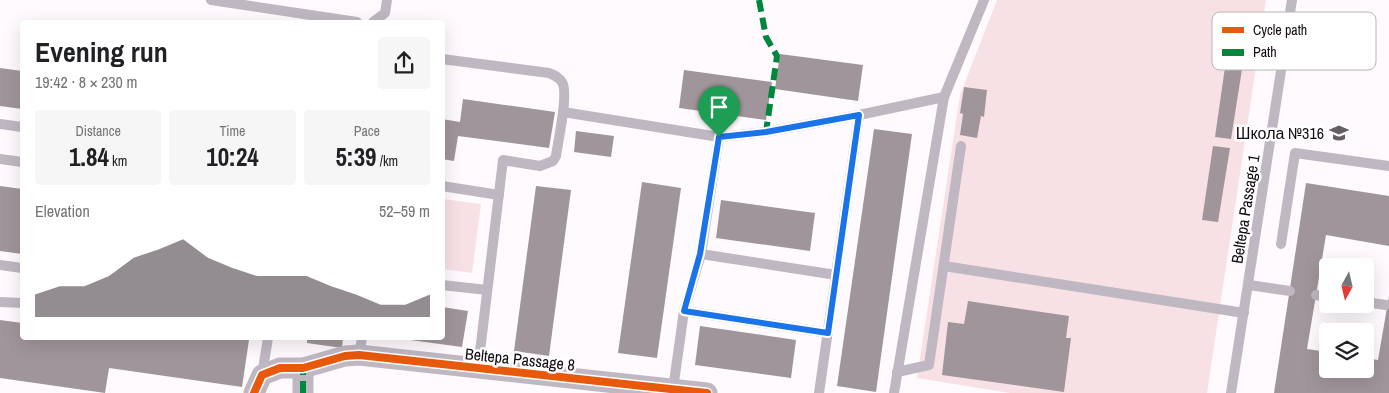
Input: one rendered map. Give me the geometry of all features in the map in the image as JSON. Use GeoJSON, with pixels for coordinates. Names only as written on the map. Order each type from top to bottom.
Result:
{"type":"FeatureCollection","features":[{"type":"Feature","properties":{"kind":"street","name":"Beltepa Passage 8"},"geometry":{"type":"LineString","coordinates":[[258,384],[280,368],[303,368],[345,356],[360,346],[478,368],[707,393]]}},
{"type":"Feature","properties":{"kind":"street"},"geometry":{"type":"LineString","coordinates":[[303,368],[303,393]]}},
{"type":"Feature","properties":{"kind":"lane"},"geometry":{"type":"LineString","coordinates":[[211,0],[344,20]]}},
{"type":"Feature","properties":{"kind":"lane"},"geometry":{"type":"LineString","coordinates":[[376,20],[385,13],[387,0]]}},
{"type":"Feature","properties":{"kind":"lane"},"geometry":{"type":"LineString","coordinates":[[894,393],[944,96],[984,0]]}},
{"type":"Feature","properties":{"kind":"lane"},"geometry":{"type":"LineString","coordinates":[[445,59],[555,75],[563,86],[563,112],[556,156],[553,161],[540,166],[503,160],[478,368]]}},
{"type":"Feature","properties":{"kind":"lane","name":"Beltepa Passage 1"},"geometry":{"type":"LineString","coordinates":[[1231,393],[1281,70]]}},
{"type":"Feature","properties":{"kind":"lane"},"geometry":{"type":"LineString","coordinates":[[563,112],[719,137],[766,132],[859,115],[944,96]]}},
{"type":"Feature","properties":{"kind":"lane"},"geometry":{"type":"LineString","coordinates":[[820,393],[859,115]]}},
{"type":"Feature","properties":{"kind":"lane"},"geometry":{"type":"LineString","coordinates":[[0,124],[20,127]]}},
{"type":"Feature","properties":{"kind":"lane"},"geometry":{"type":"LineString","coordinates":[[673,389],[684,311],[700,254],[719,137]]}},
{"type":"Feature","properties":{"kind":"lane"},"geometry":{"type":"LineString","coordinates":[[897,372],[929,365],[961,146]]}},
{"type":"Feature","properties":{"kind":"lane"},"geometry":{"type":"LineString","coordinates":[[1281,244],[1295,153],[1389,166]]}},
{"type":"Feature","properties":{"kind":"lane"},"geometry":{"type":"LineString","coordinates":[[0,159],[20,162]]}},
{"type":"Feature","properties":{"kind":"lane"},"geometry":{"type":"LineString","coordinates":[[445,186],[498,195]]}},
{"type":"Feature","properties":{"kind":"lane"},"geometry":{"type":"LineString","coordinates":[[700,254],[836,275]]}},
{"type":"Feature","properties":{"kind":"lane"},"geometry":{"type":"LineString","coordinates":[[0,265],[20,268]]}},
{"type":"Feature","properties":{"kind":"lane"},"geometry":{"type":"LineString","coordinates":[[944,266],[1244,313]]}},
{"type":"Feature","properties":{"kind":"lane"},"geometry":{"type":"LineString","coordinates":[[445,285],[487,290]]}},
{"type":"Feature","properties":{"kind":"lane"},"geometry":{"type":"LineString","coordinates":[[1249,285],[1290,291]]}},
{"type":"Feature","properties":{"kind":"lane"},"geometry":{"type":"LineString","coordinates":[[0,302],[20,303]]}},
{"type":"Feature","properties":{"kind":"lane"},"geometry":{"type":"LineString","coordinates":[[1374,303],[1386,305]]}},
{"type":"Feature","properties":{"kind":"lane"},"geometry":{"type":"LineString","coordinates":[[684,311],[828,333]]}},
{"type":"Feature","properties":{"kind":"lane"},"geometry":{"type":"LineString","coordinates":[[258,384],[268,340]]}},
{"type":"Feature","properties":{"kind":"shaded area"},"geometry":{"type":"Polygon","coordinates":[[[997,0],[1266,0],[1264,12],[1212,12],[1212,70],[1255,70],[1207,393],[1010,393],[917,378],[960,95],[997,0]]]}},
{"type":"Feature","properties":{"kind":"shaded area"},"geometry":{"type":"Polygon","coordinates":[[[445,199],[481,204],[472,273],[445,269],[445,199]]]}},
{"type":"Feature","properties":{"kind":"building"},"geometry":{"type":"Polygon","coordinates":[[[780,54],[863,65],[858,101],[775,89],[780,54]]]}},
{"type":"Feature","properties":{"kind":"building"},"geometry":{"type":"Polygon","coordinates":[[[0,68],[20,71],[20,109],[0,106],[0,68]]]}},
{"type":"Feature","properties":{"kind":"building"},"geometry":{"type":"Polygon","coordinates":[[[684,70],[772,82],[766,120],[679,108],[684,70]]]}},
{"type":"Feature","properties":{"kind":"building"},"geometry":{"type":"Polygon","coordinates":[[[1225,70],[1242,70],[1231,139],[1215,137],[1225,70]]]}},
{"type":"Feature","properties":{"kind":"building"},"geometry":{"type":"Polygon","coordinates":[[[964,87],[987,90],[984,117],[981,116],[977,138],[960,135],[963,114],[960,113],[964,87]]]}},
{"type":"Feature","properties":{"kind":"building"},"geometry":{"type":"Polygon","coordinates":[[[463,99],[555,112],[549,148],[458,136],[454,161],[445,160],[445,120],[460,122],[463,99]]]}},
{"type":"Feature","properties":{"kind":"building"},"geometry":{"type":"Polygon","coordinates":[[[874,129],[912,134],[876,392],[837,386],[874,129]]]}},
{"type":"Feature","properties":{"kind":"building"},"geometry":{"type":"Polygon","coordinates":[[[576,131],[614,136],[611,157],[574,152],[576,131]]]}},
{"type":"Feature","properties":{"kind":"building"},"geometry":{"type":"Polygon","coordinates":[[[1213,146],[1230,148],[1218,222],[1202,220],[1213,146]]]}},
{"type":"Feature","properties":{"kind":"building"},"geometry":{"type":"Polygon","coordinates":[[[642,182],[681,188],[657,358],[618,353],[642,182]]]}},
{"type":"Feature","properties":{"kind":"building"},"geometry":{"type":"Polygon","coordinates":[[[1306,183],[1389,196],[1389,246],[1326,235],[1322,258],[1319,258],[1319,277],[1307,349],[1319,351],[1319,378],[1374,378],[1374,359],[1378,360],[1389,296],[1389,393],[1274,393],[1306,183]]]}},
{"type":"Feature","properties":{"kind":"building"},"geometry":{"type":"Polygon","coordinates":[[[0,186],[20,189],[20,254],[0,251],[0,186]]]}},
{"type":"Feature","properties":{"kind":"building"},"geometry":{"type":"Polygon","coordinates":[[[536,186],[571,190],[549,356],[514,351],[536,186]]]}},
{"type":"Feature","properties":{"kind":"building"},"geometry":{"type":"Polygon","coordinates":[[[721,200],[815,213],[810,251],[716,238],[721,200]]]}},
{"type":"Feature","properties":{"kind":"building"},"geometry":{"type":"Polygon","coordinates":[[[968,301],[1069,316],[1066,338],[1071,338],[1064,392],[942,375],[948,322],[964,324],[968,301]]]}},
{"type":"Feature","properties":{"kind":"building"},"geometry":{"type":"Polygon","coordinates":[[[445,307],[468,311],[462,347],[410,340],[445,340],[445,307]]]}},
{"type":"Feature","properties":{"kind":"building"},"geometry":{"type":"Polygon","coordinates":[[[0,320],[20,323],[20,340],[249,340],[242,387],[109,368],[105,393],[0,378],[0,320]]]}},
{"type":"Feature","properties":{"kind":"building"},"geometry":{"type":"Polygon","coordinates":[[[700,326],[796,340],[791,378],[695,365],[700,326]]]}},
{"type":"Feature","properties":{"kind":"building"},"geometry":{"type":"Polygon","coordinates":[[[307,340],[343,340],[342,348],[307,343],[307,340]]]}},
{"type":"Feature","properties":{"kind":"marked path"},"geometry":{"type":"LineString","coordinates":[[759,0],[766,37],[777,56],[766,132]]}},
{"type":"Feature","properties":{"kind":"marked path"},"geometry":{"type":"LineString","coordinates":[[303,368],[303,393]]}},
{"type":"Feature","properties":{"kind":"cycle path"},"geometry":{"type":"LineString","coordinates":[[254,393],[262,375],[280,368],[303,368],[345,356],[359,355],[707,393]]}},
{"type":"Feature","properties":{"kind":"place","name":"Школа №316"},"geometry":{"type":"Point","coordinates":[1339,133]}},
{"type":"Feature","properties":{"kind":"route"},"geometry":{"type":"LineString","coordinates":[[859,115],[828,333],[684,311],[700,254],[719,137],[766,132],[859,115]]}}]}
